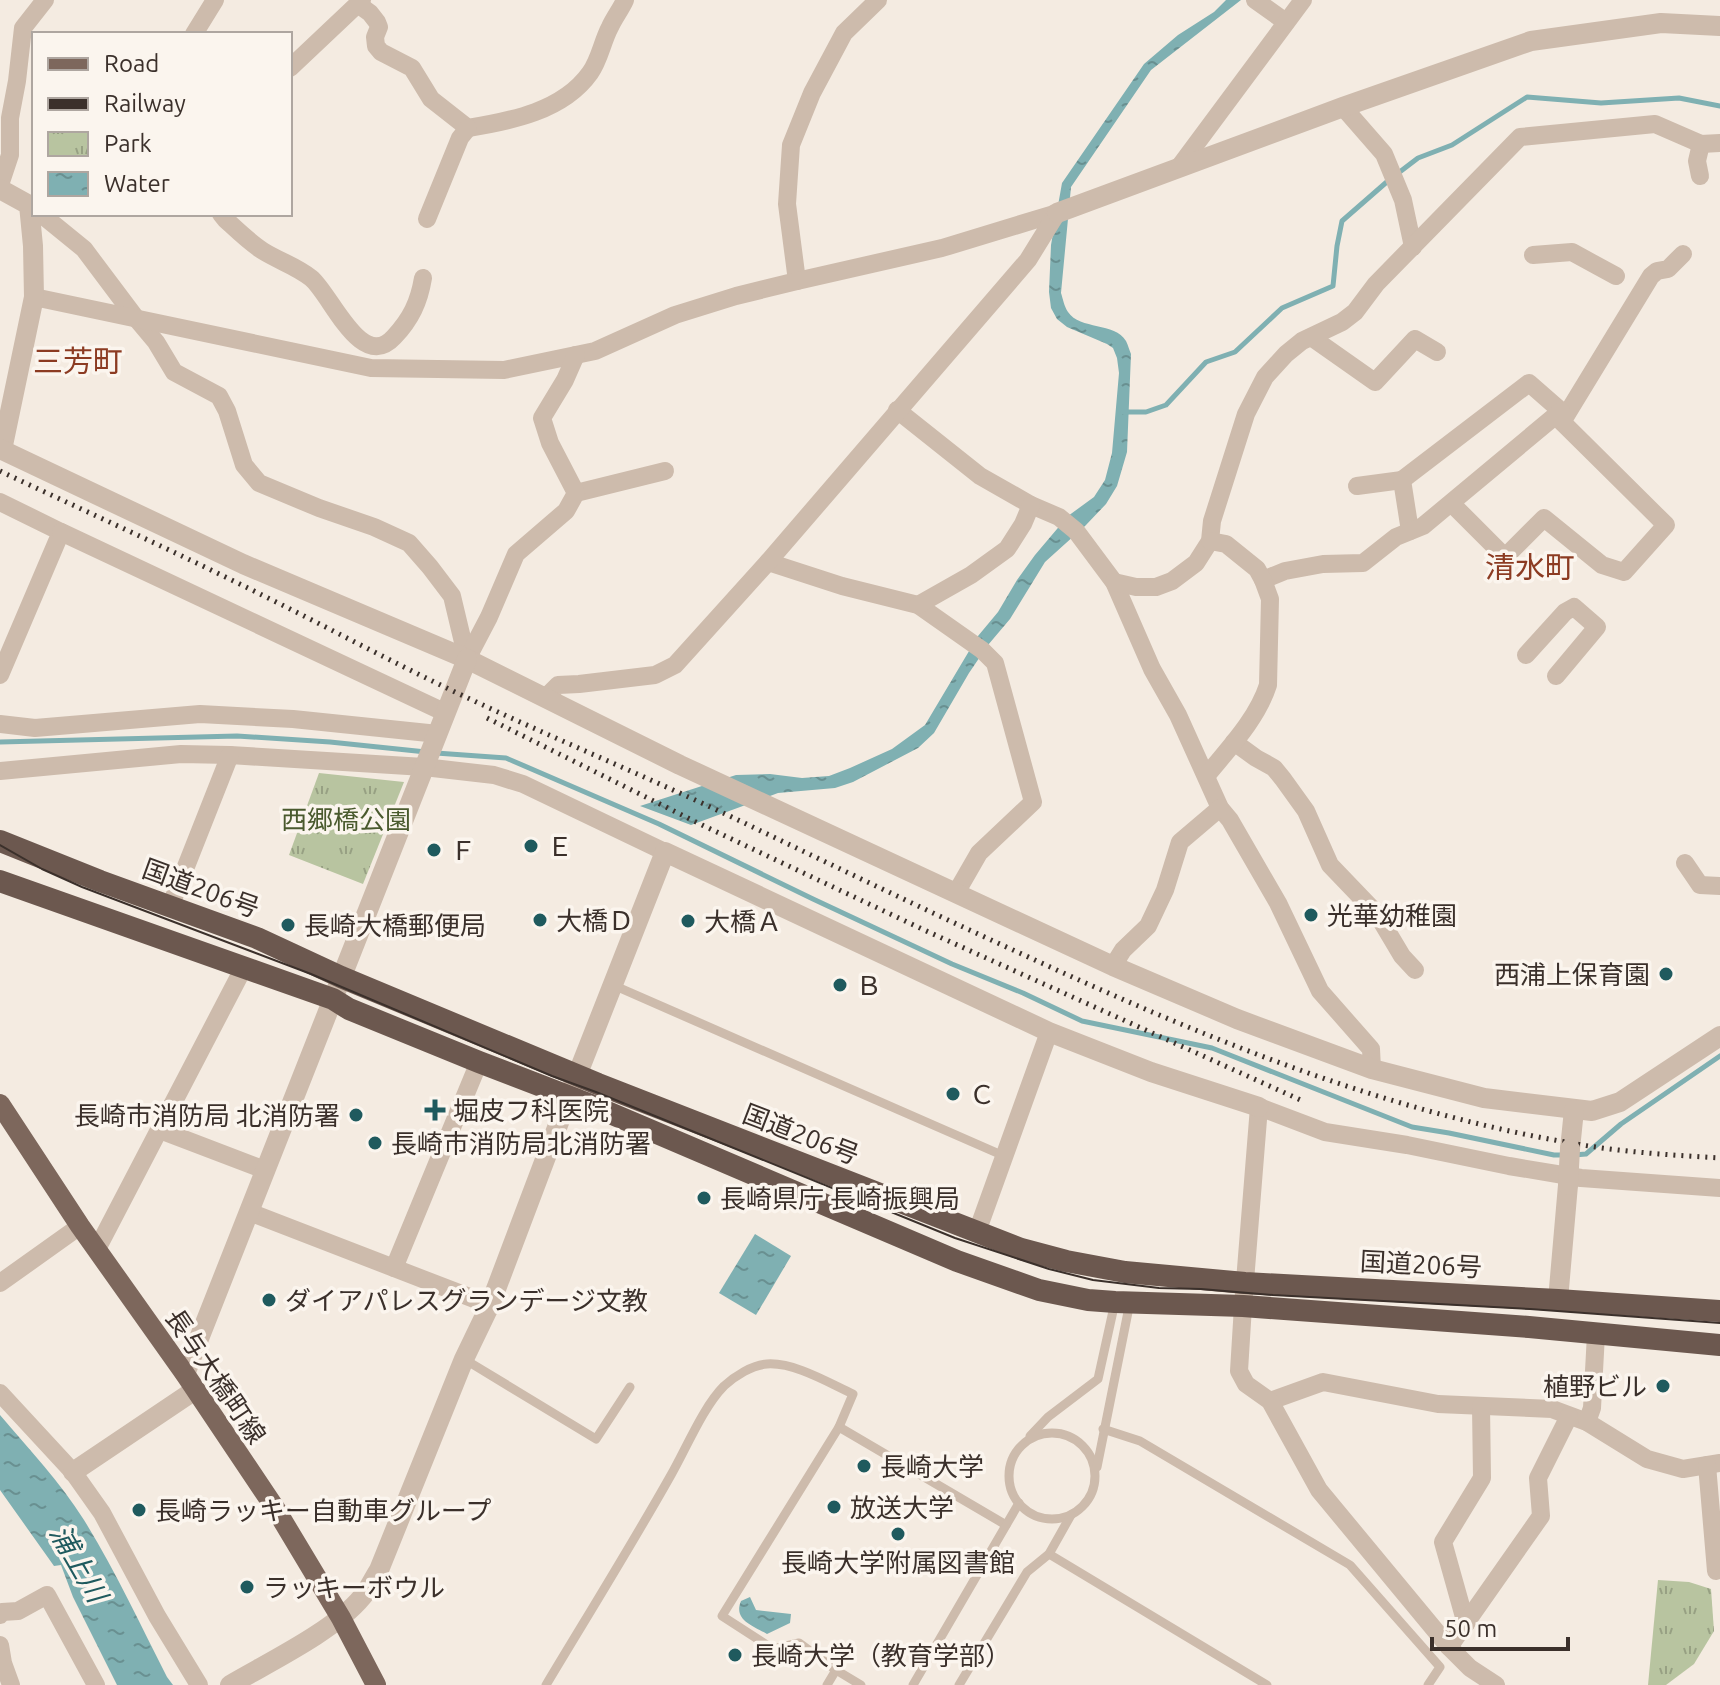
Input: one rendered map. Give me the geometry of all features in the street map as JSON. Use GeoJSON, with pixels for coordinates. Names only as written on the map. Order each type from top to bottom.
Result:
{"type":"FeatureCollection","features":[{"type":"Feature","properties":{"kind":"highway","name":"国道206号"},"geometry":{"type":"LineString","coordinates":[[0,841],[257,938],[573,1086],[996,1276],[1039,1290],[1088,1300],[1243,1306],[1720,1345]]}},
{"type":"Feature","properties":{"kind":"highway","name":"国道206号"},"geometry":{"type":"LineString","coordinates":[[0,881],[333,999],[349,1009],[479,1062],[573,1086],[1021,1249],[1066,1261],[1125,1272],[1245,1283],[1720,1311]]}},
{"type":"Feature","properties":{"kind":"main road","name":"長与大橋町線"},"geometry":{"type":"LineString","coordinates":[[0,1104],[80,1226],[275,1508],[341,1618],[376,1685]]}},
{"type":"Feature","properties":{"kind":"street"},"geometry":{"type":"LineString","coordinates":[[32,206],[0,187],[10,155],[10,118],[17,81],[9,57],[23,28],[45,0]]}},
{"type":"Feature","properties":{"kind":"street"},"geometry":{"type":"LineString","coordinates":[[195,32],[215,0]]}},
{"type":"Feature","properties":{"kind":"street"},"geometry":{"type":"LineString","coordinates":[[427,219],[460,138],[468,128],[540,111],[578,87],[598,60],[610,27],[625,0]]}},
{"type":"Feature","properties":{"kind":"street"},"geometry":{"type":"LineString","coordinates":[[797,281],[787,204],[791,145],[812,93],[844,33],[878,0]]}},
{"type":"Feature","properties":{"kind":"street"},"geometry":{"type":"LineString","coordinates":[[1255,0],[1286,22]]}},
{"type":"Feature","properties":{"kind":"street"},"geometry":{"type":"LineString","coordinates":[[1179,167],[1303,0]]}},
{"type":"Feature","properties":{"kind":"street"},"geometry":{"type":"LineString","coordinates":[[292,66],[360,3],[377,22],[376,46],[381,52],[412,68],[431,99],[468,128]]}},
{"type":"Feature","properties":{"kind":"street"},"geometry":{"type":"LineString","coordinates":[[34,297],[371,368],[504,370],[595,351],[675,315],[797,281],[942,248],[1057,213],[1531,41],[1661,23],[1720,26]]}},
{"type":"Feature","properties":{"kind":"street"},"geometry":{"type":"LineString","coordinates":[[1343,107],[1384,154],[1403,200],[1413,247]]}},
{"type":"Feature","properties":{"kind":"street"},"geometry":{"type":"LineString","coordinates":[[1114,582],[1156,587],[1172,581],[1196,563],[1210,541],[1212,521],[1246,414],[1265,377],[1286,354],[1355,312],[1376,284],[1520,137],[1655,124],[1701,144],[1720,143]]}},
{"type":"Feature","properties":{"kind":"street"},"geometry":{"type":"LineString","coordinates":[[1700,176],[1697,161],[1701,144]]}},
{"type":"Feature","properties":{"kind":"street"},"geometry":{"type":"LineString","coordinates":[[546,697],[558,685],[655,675],[675,665],[768,562],[1028,260],[1057,213]]}},
{"type":"Feature","properties":{"kind":"street"},"geometry":{"type":"LineString","coordinates":[[34,216],[34,297],[1,449],[243,564],[467,659],[680,765],[1113,966],[1237,1019],[1372,1069],[1484,1098],[1592,1111],[1620,1102],[1720,1036]]}},
{"type":"Feature","properties":{"kind":"street"},"geometry":{"type":"LineString","coordinates":[[45,216],[84,249],[156,342],[174,372],[219,396],[227,411],[244,465],[259,483],[409,543],[452,596],[467,659]]}},
{"type":"Feature","properties":{"kind":"street"},"geometry":{"type":"LineString","coordinates":[[223,216],[264,251],[313,280],[347,328],[368,344],[378,347],[389,343],[401,329],[414,312],[423,278]]}},
{"type":"Feature","properties":{"kind":"street"},"geometry":{"type":"LineString","coordinates":[[1533,255],[1572,252],[1616,276]]}},
{"type":"Feature","properties":{"kind":"street"},"geometry":{"type":"LineString","coordinates":[[1263,580],[1285,571],[1323,564],[1363,563],[1396,537],[1423,526],[1562,417],[1651,276],[1668,269],[1683,254]]}},
{"type":"Feature","properties":{"kind":"street"},"geometry":{"type":"LineString","coordinates":[[1311,337],[1375,382],[1415,339],[1437,352]]}},
{"type":"Feature","properties":{"kind":"street"},"geometry":{"type":"LineString","coordinates":[[576,355],[542,418],[550,443],[576,493]]}},
{"type":"Feature","properties":{"kind":"street"},"geometry":{"type":"LineString","coordinates":[[1357,486],[1402,480],[1529,383],[1666,525],[1624,572],[1602,565],[1544,518],[1505,557],[1451,503]]}},
{"type":"Feature","properties":{"kind":"street"},"geometry":{"type":"LineString","coordinates":[[897,410],[980,476],[1059,517],[1076,531],[1114,582],[1152,669],[1178,715],[1220,808],[1278,903],[1320,991],[1371,1049],[1372,1069]]}},
{"type":"Feature","properties":{"kind":"street"},"geometry":{"type":"LineString","coordinates":[[73,1472],[190,1382],[265,1170],[467,659],[516,554],[566,511],[576,493],[665,471]]}},
{"type":"Feature","properties":{"kind":"street"},"geometry":{"type":"LineString","coordinates":[[1402,480],[1410,531]]}},
{"type":"Feature","properties":{"kind":"street"},"geometry":{"type":"LineString","coordinates":[[0,502],[446,713]]}},
{"type":"Feature","properties":{"kind":"street"},"geometry":{"type":"LineString","coordinates":[[918,605],[971,575],[1007,549],[1031,505]]}},
{"type":"Feature","properties":{"kind":"street"},"geometry":{"type":"LineString","coordinates":[[0,675],[61,532]]}},
{"type":"Feature","properties":{"kind":"street"},"geometry":{"type":"LineString","coordinates":[[1207,775],[1264,699],[1268,685],[1270,599],[1257,569],[1226,544],[1210,541]]}},
{"type":"Feature","properties":{"kind":"street"},"geometry":{"type":"LineString","coordinates":[[768,562],[842,586],[918,605],[982,650],[995,663],[1033,802],[979,853],[956,893]]}},
{"type":"Feature","properties":{"kind":"street"},"geometry":{"type":"LineString","coordinates":[[1526,655],[1565,612],[1574,607],[1597,627],[1556,676]]}},
{"type":"Feature","properties":{"kind":"street"},"geometry":{"type":"LineString","coordinates":[[0,724],[35,728],[200,714],[293,719],[436,738]]}},
{"type":"Feature","properties":{"kind":"street"},"geometry":{"type":"LineString","coordinates":[[1234,742],[1274,768],[1283,779],[1306,811],[1330,865],[1377,914],[1402,956],[1415,970]]}},
{"type":"Feature","properties":{"kind":"street"},"geometry":{"type":"LineString","coordinates":[[0,771],[181,754],[425,766],[494,775],[523,784],[1049,1032],[1151,1072],[1325,1132],[1581,1178],[1720,1188]]}},
{"type":"Feature","properties":{"kind":"street"},"geometry":{"type":"LineString","coordinates":[[170,907],[230,755]]}},
{"type":"Feature","properties":{"kind":"street"},"geometry":{"type":"LineString","coordinates":[[1113,966],[1123,950],[1148,926],[1165,890],[1180,842],[1220,808]]}},
{"type":"Feature","properties":{"kind":"street"},"geometry":{"type":"LineString","coordinates":[[230,1685],[341,1618],[362,1597],[379,1570],[464,1359],[490,1305],[665,852]]}},
{"type":"Feature","properties":{"kind":"street"},"geometry":{"type":"LineString","coordinates":[[1685,863],[1700,885],[1720,886]]}},
{"type":"Feature","properties":{"kind":"street"},"geometry":{"type":"LineString","coordinates":[[97,1249],[244,967]]}},
{"type":"Feature","properties":{"kind":"street"},"geometry":{"type":"LineString","coordinates":[[977,1232],[1049,1032]]}},
{"type":"Feature","properties":{"kind":"street"},"geometry":{"type":"LineString","coordinates":[[394,1268],[479,1062]]}},
{"type":"Feature","properties":{"kind":"street"},"geometry":{"type":"LineString","coordinates":[[1259,1107],[1239,1371],[1246,1384],[1270,1401],[1319,1490],[1449,1647],[1470,1668],[1496,1685]]}},
{"type":"Feature","properties":{"kind":"street"},"geometry":{"type":"LineString","coordinates":[[1558,1300],[1574,1110]]}},
{"type":"Feature","properties":{"kind":"street"},"geometry":{"type":"LineString","coordinates":[[160,1130],[265,1170]]}},
{"type":"Feature","properties":{"kind":"street"},"geometry":{"type":"LineString","coordinates":[[249,1212],[490,1305]]}},
{"type":"Feature","properties":{"kind":"street"},"geometry":{"type":"LineString","coordinates":[[0,1283],[80,1226]]}},
{"type":"Feature","properties":{"kind":"street"},"geometry":{"type":"LineString","coordinates":[[1449,1647],[1541,1516],[1538,1478],[1578,1419],[1592,1408],[1596,1334]]}},
{"type":"Feature","properties":{"kind":"street"},"geometry":{"type":"LineString","coordinates":[[1270,1401],[1323,1382],[1438,1404],[1552,1409],[1578,1419],[1647,1459],[1683,1469],[1713,1464],[1716,1571]]}},
{"type":"Feature","properties":{"kind":"street"},"geometry":{"type":"LineString","coordinates":[[0,1393],[73,1472],[102,1513],[157,1616],[199,1685]]}},
{"type":"Feature","properties":{"kind":"street"},"geometry":{"type":"LineString","coordinates":[[1466,1624],[1443,1542],[1482,1478],[1481,1406]]}},
{"type":"Feature","properties":{"kind":"street"},"geometry":{"type":"LineString","coordinates":[[0,1615],[2,1612],[18,1611],[47,1595],[96,1685]]}},
{"type":"Feature","properties":{"kind":"street"},"geometry":{"type":"LineString","coordinates":[[0,1645],[11,1685]]}},
{"type":"Feature","properties":{"kind":"lane"},"geometry":{"type":"LineString","coordinates":[[613,985],[1004,1156]]}},
{"type":"Feature","properties":{"kind":"lane"},"geometry":{"type":"LineString","coordinates":[[1123,1302],[1094,1487],[1081,1508],[1071,1515],[1058,1519],[1032,1514],[1014,1495],[1010,1482],[1013,1457],[1048,1417],[1098,1379],[1123,1302]]}},
{"type":"Feature","properties":{"kind":"lane"},"geometry":{"type":"LineString","coordinates":[[464,1359],[596,1439],[630,1387]]}},
{"type":"Feature","properties":{"kind":"lane"},"geometry":{"type":"LineString","coordinates":[[546,1685],[709,1407],[725,1386],[746,1371],[767,1364],[793,1368],[853,1394],[839,1427],[722,1616],[773,1649],[799,1643],[861,1685]]}},
{"type":"Feature","properties":{"kind":"lane"},"geometry":{"type":"LineString","coordinates":[[839,1427],[1006,1525]]}},
{"type":"Feature","properties":{"kind":"lane"},"geometry":{"type":"LineString","coordinates":[[1103,1429],[1140,1441],[1350,1565],[1440,1667],[1428,1685]]}},
{"type":"Feature","properties":{"kind":"lane"},"geometry":{"type":"LineString","coordinates":[[1020,1446],[1032,1437],[1046,1433],[1060,1433],[1074,1438],[1085,1447],[1093,1460],[1095,1474]]}},
{"type":"Feature","properties":{"kind":"lane"},"geometry":{"type":"LineString","coordinates":[[913,1685],[1019,1503]]}},
{"type":"Feature","properties":{"kind":"lane"},"geometry":{"type":"LineString","coordinates":[[959,1685],[1027,1572],[1049,1554],[1071,1515]]}},
{"type":"Feature","properties":{"kind":"lane"},"geometry":{"type":"LineString","coordinates":[[1049,1554],[1267,1685]]}},
{"type":"Feature","properties":{"kind":"lane"},"geometry":{"type":"LineString","coordinates":[[827,1685],[836,1670]]}},
{"type":"Feature","properties":{"kind":"green space","name":"西郷橋公園"},"geometry":{"type":"Polygon","coordinates":[[[319,773],[404,782],[363,884],[289,855],[319,773]]]}},
{"type":"Feature","properties":{"kind":"green space"},"geometry":{"type":"Polygon","coordinates":[[[1658,1580],[1689,1582],[1711,1589],[1714,1631],[1694,1664],[1666,1685],[1648,1685],[1658,1580]]]}},
{"type":"Feature","properties":{"kind":"water"},"geometry":{"type":"Polygon","coordinates":[[[1226,0],[1241,0],[1151,70],[1071,187],[1061,293],[1065,305],[1073,318],[1121,335],[1131,354],[1127,452],[1117,486],[1106,504],[1045,562],[1010,619],[969,673],[934,733],[918,748],[853,782],[835,788],[778,793],[691,825],[640,806],[736,775],[829,776],[892,749],[925,725],[978,636],[998,612],[1035,555],[1068,516],[1094,497],[1105,480],[1112,453],[1119,373],[1113,348],[1067,327],[1057,319],[1051,308],[1051,245],[1062,183],[1144,64],[1226,0]]]}},
{"type":"Feature","properties":{"kind":"water"},"geometry":{"type":"Polygon","coordinates":[[[755,1234],[791,1256],[756,1315],[719,1293],[755,1234]]]}},
{"type":"Feature","properties":{"kind":"water","name":"浦上川"},"geometry":{"type":"Polygon","coordinates":[[[0,1415],[55,1479],[84,1520],[173,1685],[117,1685],[73,1597],[61,1565],[54,1566],[0,1490],[0,1415]]]}},
{"type":"Feature","properties":{"kind":"water"},"geometry":{"type":"Polygon","coordinates":[[[750,1597],[756,1610],[791,1614],[790,1623],[767,1634],[751,1625],[742,1618],[739,1608],[741,1601],[750,1597]]]}},
{"type":"Feature","properties":{"kind":"waterway"},"geometry":{"type":"LineString","coordinates":[[1397,174],[1418,158],[1452,145],[1527,97],[1601,103],[1679,98],[1720,106]]}},
{"type":"Feature","properties":{"kind":"waterway"},"geometry":{"type":"LineString","coordinates":[[1123,412],[1146,412],[1166,405],[1206,362],[1235,352],[1282,308],[1333,286],[1342,221],[1389,180]]}},
{"type":"Feature","properties":{"kind":"waterway"},"geometry":{"type":"LineString","coordinates":[[0,742],[237,736],[426,752]]}},
{"type":"Feature","properties":{"kind":"waterway"},"geometry":{"type":"LineString","coordinates":[[436,753],[506,758],[659,824],[952,964],[1082,1021],[1212,1048],[1412,1127],[1564,1155]]}},
{"type":"Feature","properties":{"kind":"waterway"},"geometry":{"type":"LineString","coordinates":[[1574,1155],[1586,1154],[1621,1124],[1720,1056]]}},
{"type":"Feature","properties":{"kind":"tram line"},"geometry":{"type":"LineString","coordinates":[[0,845],[82,887],[311,974],[552,1076],[955,1238],[1049,1269],[1093,1280],[1159,1288],[1720,1323]]}},
{"type":"Feature","properties":{"kind":"railway"},"geometry":{"type":"LineString","coordinates":[[0,471],[230,579],[455,692],[701,803],[1024,955],[1224,1041],[1360,1090],[1500,1129],[1608,1149],[1720,1158]]}},
{"type":"Feature","properties":{"kind":"railway"},"geometry":{"type":"LineString","coordinates":[[487,718],[702,825],[922,929],[1305,1102]]}},
{"type":"Feature","properties":{"kind":"place","name":"Ｅ"},"geometry":{"type":"Point","coordinates":[531,846]}},
{"type":"Feature","properties":{"kind":"place","name":"Ｆ"},"geometry":{"type":"Point","coordinates":[434,850]}},
{"type":"Feature","properties":{"kind":"place","name":"光華幼稚園"},"geometry":{"type":"Point","coordinates":[1311,915]}},
{"type":"Feature","properties":{"kind":"place","name":"大橋Ｄ"},"geometry":{"type":"Point","coordinates":[540,920]}},
{"type":"Feature","properties":{"kind":"place","name":"大橋Ａ"},"geometry":{"type":"Point","coordinates":[688,921]}},
{"type":"Feature","properties":{"kind":"place","name":"長崎大橋郵便局"},"geometry":{"type":"Point","coordinates":[288,925]}},
{"type":"Feature","properties":{"kind":"place","name":"西浦上保育園"},"geometry":{"type":"Point","coordinates":[1666,974]}},
{"type":"Feature","properties":{"kind":"place","name":"Ｂ"},"geometry":{"type":"Point","coordinates":[840,985]}},
{"type":"Feature","properties":{"kind":"place","name":"Ｃ"},"geometry":{"type":"Point","coordinates":[953,1094]}},
{"type":"Feature","properties":{"kind":"place","name":"堀皮フ科医院"},"geometry":{"type":"Point","coordinates":[435,1110]}},
{"type":"Feature","properties":{"kind":"place","name":"長崎市消防局 北消防署"},"geometry":{"type":"Point","coordinates":[356,1115]}},
{"type":"Feature","properties":{"kind":"place","name":"長崎市消防局北消防署"},"geometry":{"type":"Point","coordinates":[375,1143]}},
{"type":"Feature","properties":{"kind":"place","name":"長崎県庁 長崎振興局"},"geometry":{"type":"Point","coordinates":[704,1198]}},
{"type":"Feature","properties":{"kind":"place","name":"ダイアパレスグランデージ文教"},"geometry":{"type":"Point","coordinates":[269,1300]}},
{"type":"Feature","properties":{"kind":"place","name":"植野ビル"},"geometry":{"type":"Point","coordinates":[1663,1386]}},
{"type":"Feature","properties":{"kind":"place","name":"長崎大学"},"geometry":{"type":"Point","coordinates":[864,1466]}},
{"type":"Feature","properties":{"kind":"place","name":"放送大学"},"geometry":{"type":"Point","coordinates":[834,1507]}},
{"type":"Feature","properties":{"kind":"place","name":"長崎ラッキー自動車グループ"},"geometry":{"type":"Point","coordinates":[139,1510]}},
{"type":"Feature","properties":{"kind":"place","name":"長崎大学附属図書館"},"geometry":{"type":"Point","coordinates":[898,1534]}},
{"type":"Feature","properties":{"kind":"place","name":"ラッキーボウル"},"geometry":{"type":"Point","coordinates":[247,1587]}},
{"type":"Feature","properties":{"kind":"place","name":"長崎大学（教育学部）"},"geometry":{"type":"Point","coordinates":[735,1655]}},
{"type":"Feature","properties":{"kind":"district","name":"三芳町"},"geometry":{"type":"Point","coordinates":[78,361]}},
{"type":"Feature","properties":{"kind":"district","name":"清水町"},"geometry":{"type":"Point","coordinates":[1530,567]}}]}
